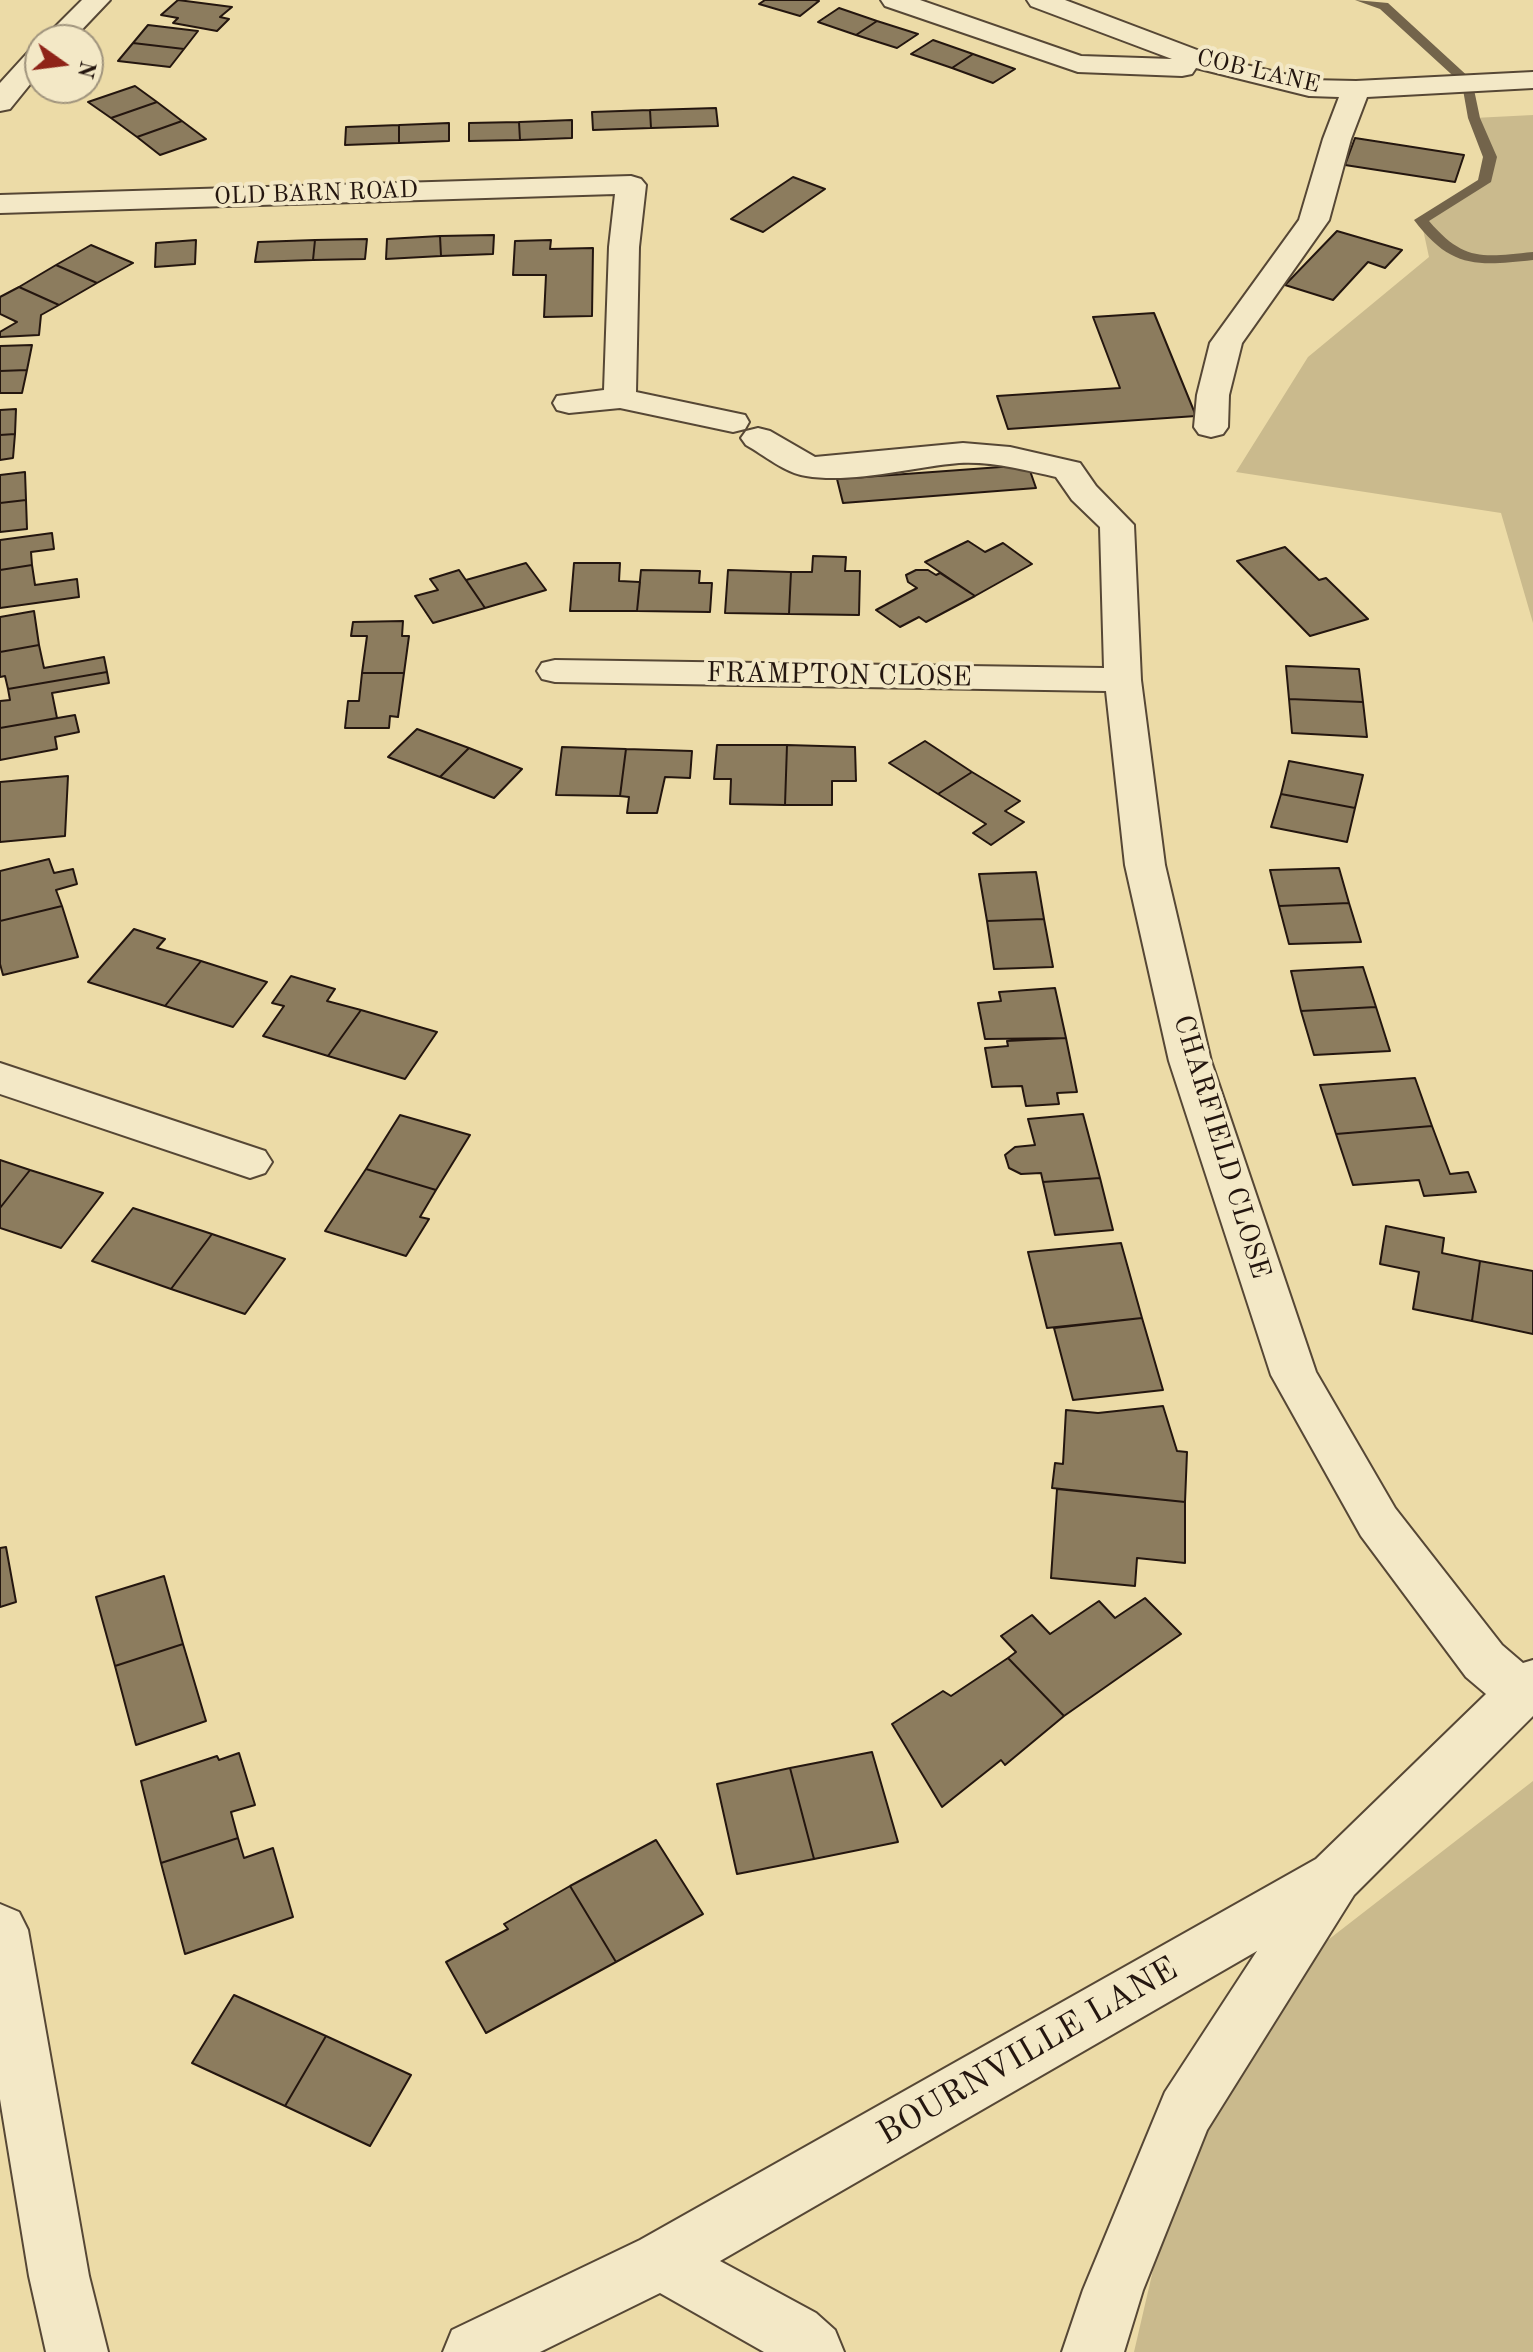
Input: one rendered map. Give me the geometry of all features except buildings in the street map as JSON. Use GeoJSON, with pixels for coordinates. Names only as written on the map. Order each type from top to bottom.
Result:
{"type":"FeatureCollection","features":[{"type":"Feature","properties":{"kind":"street"},"geometry":{"type":"LineString","coordinates":[[72,24],[97,0]]}},
{"type":"Feature","properties":{"kind":"street"},"geometry":{"type":"LineString","coordinates":[[894,0],[1078,64],[1195,69],[1212,65]]}},
{"type":"Feature","properties":{"kind":"street","name":"COB LANE"},"geometry":{"type":"LineString","coordinates":[[1040,0],[1212,65],[1309,88],[1356,89],[1533,80]]}},
{"type":"Feature","properties":{"kind":"street"},"geometry":{"type":"LineString","coordinates":[[0,103],[24,72]]}},
{"type":"Feature","properties":{"kind":"street"},"geometry":{"type":"LineString","coordinates":[[1211,427],[1213,395],[1226,343],[1314,220],[1337,139],[1356,89]]}},
{"type":"Feature","properties":{"kind":"street","name":"OLD BARN ROAD"},"geometry":{"type":"LineString","coordinates":[[0,204],[631,185],[624,247],[620,398]]}},
{"type":"Feature","properties":{"kind":"street"},"geometry":{"type":"LineString","coordinates":[[569,403],[620,398]]}},
{"type":"Feature","properties":{"kind":"street","name":"CHARFIELD CLOSE"},"geometry":{"type":"LineString","coordinates":[[620,398],[746,430],[809,467],[849,466],[963,453],[1010,457],[1068,470],[1084,493],[1117,525],[1123,680],[1145,865],[1190,1061],[1294,1375],[1378,1522],[1484,1661],[1527,1688]]}},
{"type":"Feature","properties":{"kind":"street","name":"FRAMPTON CLOSE"},"geometry":{"type":"LineString","coordinates":[[555,671],[1123,680]]}},
{"type":"Feature","properties":{"kind":"street"},"geometry":{"type":"LineString","coordinates":[[0,1078],[250,1162]]}},
{"type":"Feature","properties":{"kind":"street","name":"BOURNVILLE LANE"},"geometry":{"type":"LineString","coordinates":[[474,2352],[661,2261],[1335,1877],[1527,1688]]}},
{"type":"Feature","properties":{"kind":"street"},"geometry":{"type":"LineString","coordinates":[[1093,2352],[1113,2290],[1185,2112],[1335,1877]]}},
{"type":"Feature","properties":{"kind":"street"},"geometry":{"type":"LineString","coordinates":[[0,1930],[59,2276],[77,2352]]}},
{"type":"Feature","properties":{"kind":"street"},"geometry":{"type":"LineString","coordinates":[[661,2261],[794,2335],[813,2352]]}},
{"type":"Feature","properties":{"kind":"shaded area"},"geometry":{"type":"Polygon","coordinates":[[[1533,115],[1533,623],[1501,513],[1236,472],[1308,357],[1429,257],[1421,220],[1484,182],[1490,157],[1474,118],[1533,115]]]}},
{"type":"Feature","properties":{"kind":"shaded area"},"geometry":{"type":"Polygon","coordinates":[[[1533,1781],[1533,2352],[1134,2352],[1208,2033],[1533,1781]]]}},
{"type":"Feature","properties":{"kind":"waterway"},"geometry":{"type":"LineString","coordinates":[[1361,0],[1384,6],[1468,83],[1474,118],[1490,157],[1484,182],[1421,220],[1447,248],[1470,259],[1533,256]]}}]}
